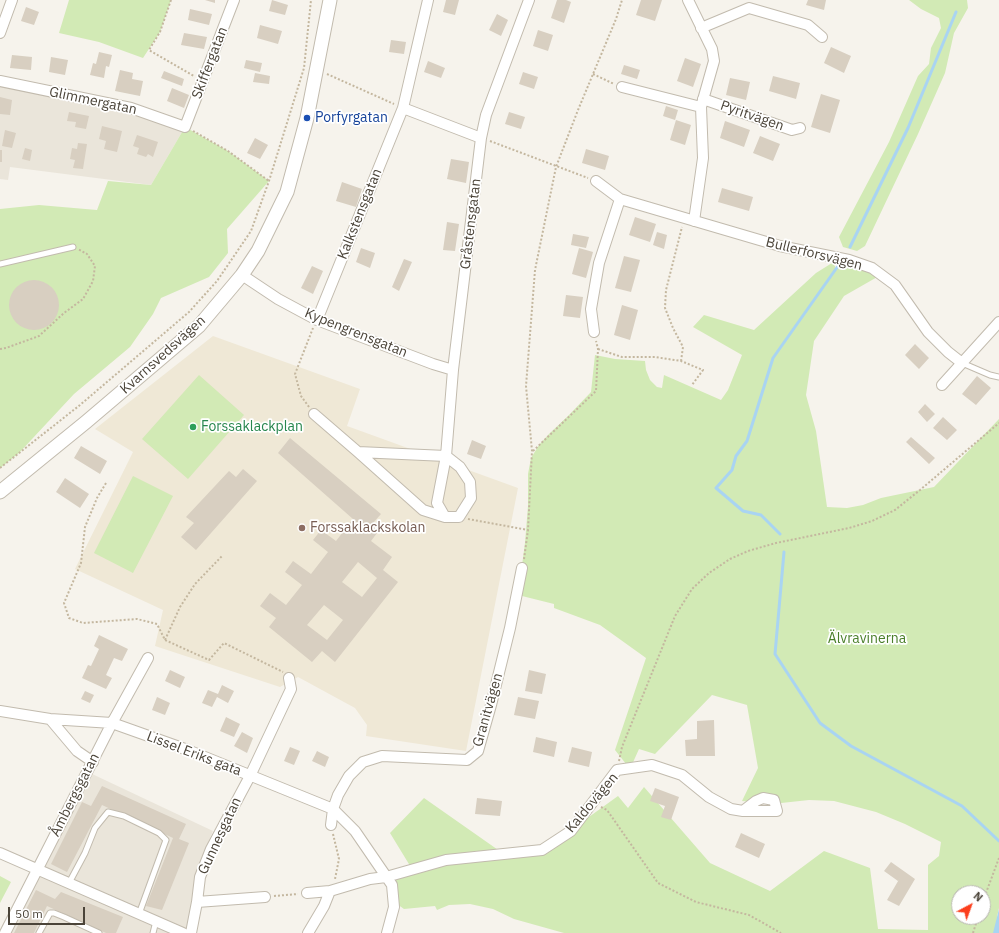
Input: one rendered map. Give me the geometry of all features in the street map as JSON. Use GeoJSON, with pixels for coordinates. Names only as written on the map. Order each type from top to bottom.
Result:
{"type":"FeatureCollection","features":[{"type":"Feature","properties":{"kind":"street"},"geometry":{"type":"LineString","coordinates":[[0,34],[12,0]]}},
{"type":"Feature","properties":{"kind":"street","name":"Skiffergatan"},"geometry":{"type":"LineString","coordinates":[[185,127],[234,0]]}},
{"type":"Feature","properties":{"kind":"street","name":"Kvarnsvedsvägen"},"geometry":{"type":"LineString","coordinates":[[0,492],[86,422],[199,326],[242,275],[258,251],[286,192],[305,127],[310,69],[330,0]]}},
{"type":"Feature","properties":{"kind":"street","name":"Kalkstensgatan"},"geometry":{"type":"LineString","coordinates":[[317,320],[403,108],[428,0]]}},
{"type":"Feature","properties":{"kind":"street","name":"Gråstensgatan"},"geometry":{"type":"LineString","coordinates":[[445,517],[437,503],[446,456],[453,370],[481,138],[486,115],[530,0]]}},
{"type":"Feature","properties":{"kind":"street"},"geometry":{"type":"LineString","coordinates":[[688,0],[712,50],[714,61],[702,103],[703,158],[689,220]]}},
{"type":"Feature","properties":{"kind":"street"},"geometry":{"type":"LineString","coordinates":[[701,28],[749,8],[808,25],[822,37]]}},
{"type":"Feature","properties":{"kind":"street","name":"Glimmergatan"},"geometry":{"type":"LineString","coordinates":[[0,82],[131,108],[185,127]]}},
{"type":"Feature","properties":{"kind":"street","name":"Pyritvägen"},"geometry":{"type":"LineString","coordinates":[[622,87],[702,103],[792,130],[800,128]]}},
{"type":"Feature","properties":{"kind":"street"},"geometry":{"type":"LineString","coordinates":[[403,108],[481,138]]}},
{"type":"Feature","properties":{"kind":"street","name":"Bullerforsvägen"},"geometry":{"type":"LineString","coordinates":[[596,181],[620,199],[780,246],[849,260],[872,268],[895,285],[928,332],[948,352],[962,363]]}},
{"type":"Feature","properties":{"kind":"street"},"geometry":{"type":"LineString","coordinates":[[594,332],[591,309],[599,263],[620,199]]}},
{"type":"Feature","properties":{"kind":"street","name":"Kypengrensgatan"},"geometry":{"type":"LineString","coordinates":[[242,275],[278,299],[317,320],[433,364],[453,370]]}},
{"type":"Feature","properties":{"kind":"street"},"geometry":{"type":"LineString","coordinates":[[942,385],[999,322]]}},
{"type":"Feature","properties":{"kind":"street"},"geometry":{"type":"LineString","coordinates":[[314,414],[423,510],[445,517],[459,517],[471,498],[470,482],[460,467],[446,456],[358,452]]}},
{"type":"Feature","properties":{"kind":"street","name":"Granitvägen"},"geometry":{"type":"LineString","coordinates":[[332,825],[333,809],[338,795],[350,776],[363,762],[382,756],[467,760],[478,751],[510,628],[522,568]]}},
{"type":"Feature","properties":{"kind":"street","name":"Åmbergsgatan"},"geometry":{"type":"LineString","coordinates":[[5,933],[112,723],[148,658]]}},
{"type":"Feature","properties":{"kind":"street","name":"Gunnesgatan"},"geometry":{"type":"LineString","coordinates":[[191,933],[200,877],[211,849],[250,776],[291,689],[289,678]]}},
{"type":"Feature","properties":{"kind":"street","name":"Lissel Eriks gata"},"geometry":{"type":"LineString","coordinates":[[0,711],[50,719],[112,723],[185,749],[333,809]]}},
{"type":"Feature","properties":{"kind":"street"},"geometry":{"type":"LineString","coordinates":[[50,719],[77,751],[93,762]]}},
{"type":"Feature","properties":{"kind":"street","name":"Kaldovägen"},"geometry":{"type":"LineString","coordinates":[[307,893],[330,891],[370,879],[386,877],[446,860],[542,850],[571,830],[594,802],[617,770],[652,765],[682,775],[710,798],[731,809],[743,811],[756,801],[763,798],[774,800],[777,811]]}},
{"type":"Feature","properties":{"kind":"street"},"geometry":{"type":"LineString","coordinates":[[333,809],[355,831],[392,885],[394,907],[387,933]]}},
{"type":"Feature","properties":{"kind":"street"},"geometry":{"type":"LineString","coordinates":[[0,853],[183,933]]}},
{"type":"Feature","properties":{"kind":"street"},"geometry":{"type":"LineString","coordinates":[[308,933],[324,906],[330,891]]}},
{"type":"Feature","properties":{"kind":"street"},"geometry":{"type":"LineString","coordinates":[[197,902],[265,897]]}},
{"type":"Feature","properties":{"kind":"lane"},"geometry":{"type":"LineString","coordinates":[[0,264],[73,247]]}},
{"type":"Feature","properties":{"kind":"lane","name":"Bullerforsvägen"},"geometry":{"type":"LineString","coordinates":[[962,363],[990,375],[999,377]]}},
{"type":"Feature","properties":{"kind":"lane"},"geometry":{"type":"LineString","coordinates":[[69,883],[85,853],[95,828],[108,812],[124,816],[159,833],[166,840],[139,914]]}},
{"type":"Feature","properties":{"kind":"lane"},"geometry":{"type":"LineString","coordinates":[[39,933],[50,913],[64,916],[99,933]]}},
{"type":"Feature","properties":{"kind":"lane"},"geometry":{"type":"LineString","coordinates":[[152,933],[156,921]]}},
{"type":"Feature","properties":{"kind":"path"},"geometry":{"type":"LineString","coordinates":[[171,0],[160,32],[149,50],[203,81]]}},
{"type":"Feature","properties":{"kind":"path"},"geometry":{"type":"LineString","coordinates":[[0,468],[80,405],[190,312],[217,281],[251,231],[310,69],[311,0]]}},
{"type":"Feature","properties":{"kind":"path"},"geometry":{"type":"LineString","coordinates":[[522,568],[528,530],[532,451],[526,386],[535,270],[556,167],[616,19],[622,0]]}},
{"type":"Feature","properties":{"kind":"path"},"geometry":{"type":"LineString","coordinates":[[310,69],[403,108]]}},
{"type":"Feature","properties":{"kind":"path"},"geometry":{"type":"LineString","coordinates":[[593,74],[622,87]]}},
{"type":"Feature","properties":{"kind":"path"},"geometry":{"type":"LineString","coordinates":[[185,127],[228,151],[269,181]]}},
{"type":"Feature","properties":{"kind":"path"},"geometry":{"type":"LineString","coordinates":[[481,138],[596,181]]}},
{"type":"Feature","properties":{"kind":"path"},"geometry":{"type":"LineString","coordinates":[[681,361],[683,347],[665,308],[666,290],[689,220]]}},
{"type":"Feature","properties":{"kind":"path"},"geometry":{"type":"LineString","coordinates":[[0,349],[39,336],[64,313],[83,299],[93,281],[95,266],[87,254],[73,247]]}},
{"type":"Feature","properties":{"kind":"path"},"geometry":{"type":"LineString","coordinates":[[314,414],[300,396],[295,374],[317,320]]}},
{"type":"Feature","properties":{"kind":"path"},"geometry":{"type":"LineString","coordinates":[[532,451],[596,391],[598,348],[594,332]]}},
{"type":"Feature","properties":{"kind":"path"},"geometry":{"type":"LineString","coordinates":[[598,348],[622,357],[655,357],[681,361],[703,370],[692,385]]}},
{"type":"Feature","properties":{"kind":"path"},"geometry":{"type":"LineString","coordinates":[[617,770],[622,747],[675,616],[692,589],[709,573],[730,559],[748,551],[776,543],[849,528],[872,521],[895,510],[999,423]]}},
{"type":"Feature","properties":{"kind":"path"},"geometry":{"type":"LineString","coordinates":[[106,483],[97,498],[85,527],[81,563],[64,603],[69,618],[83,623],[137,619],[157,624],[165,640],[209,660],[224,643],[281,670],[289,678]]}},
{"type":"Feature","properties":{"kind":"path"},"geometry":{"type":"LineString","coordinates":[[459,517],[528,530]]}},
{"type":"Feature","properties":{"kind":"path"},"geometry":{"type":"LineString","coordinates":[[165,640],[180,607],[195,584],[223,555]]}},
{"type":"Feature","properties":{"kind":"path"},"geometry":{"type":"LineString","coordinates":[[594,802],[607,810],[658,883],[696,902],[749,915],[782,933]]}},
{"type":"Feature","properties":{"kind":"path"},"geometry":{"type":"LineString","coordinates":[[330,891],[337,875],[339,859],[332,825]]}},
{"type":"Feature","properties":{"kind":"path"},"geometry":{"type":"LineString","coordinates":[[989,885],[999,858]]}},
{"type":"Feature","properties":{"kind":"path"},"geometry":{"type":"LineString","coordinates":[[265,897],[307,893]]}},
{"type":"Feature","properties":{"kind":"shaded area"},"geometry":{"type":"Polygon","coordinates":[[[0,81],[131,108],[185,127],[151,185],[10,167],[8,180],[0,179],[0,81]]]}},
{"type":"Feature","properties":{"kind":"shaded area","name":"Forssaklackskolan"},"geometry":{"type":"Polygon","coordinates":[[[213,336],[360,389],[347,426],[518,488],[466,751],[366,736],[367,725],[355,708],[298,677],[280,687],[155,646],[163,610],[75,569],[133,452],[95,429],[213,336]]]}},
{"type":"Feature","properties":{"kind":"shaded area"},"geometry":{"type":"Polygon","coordinates":[[[90,773],[213,831],[195,877],[187,933],[7,933],[90,773]]]}},
{"type":"Feature","properties":{"kind":"green space"},"geometry":{"type":"Polygon","coordinates":[[[69,0],[171,0],[160,32],[143,58],[99,42],[59,33],[69,0]]]}},
{"type":"Feature","properties":{"kind":"green space"},"geometry":{"type":"Polygon","coordinates":[[[909,0],[967,0],[968,8],[954,33],[945,73],[918,134],[865,246],[857,251],[843,247],[839,237],[889,142],[918,76],[929,64],[931,48],[941,28],[939,18],[921,9],[909,0]]]}},
{"type":"Feature","properties":{"kind":"green space"},"geometry":{"type":"Polygon","coordinates":[[[185,127],[228,151],[269,181],[227,229],[228,253],[209,277],[161,298],[153,314],[130,347],[74,394],[19,453],[0,468],[0,209],[39,205],[97,210],[108,181],[151,185],[185,127]]]}},
{"type":"Feature","properties":{"kind":"green space","name":"Älvravinerna"},"geometry":{"type":"Polygon","coordinates":[[[844,262],[879,276],[844,296],[814,341],[806,395],[816,431],[827,507],[847,508],[863,505],[881,498],[934,487],[999,419],[999,908],[996,933],[564,933],[514,919],[493,909],[470,904],[449,905],[437,910],[435,906],[404,909],[397,904],[396,879],[404,874],[415,874],[390,833],[424,798],[511,859],[546,844],[575,827],[618,796],[628,808],[644,787],[710,863],[770,891],[824,851],[870,868],[878,929],[928,930],[928,865],[939,856],[941,842],[905,824],[876,812],[834,801],[809,800],[772,804],[742,801],[758,768],[747,705],[712,695],[655,754],[639,749],[630,769],[615,750],[646,658],[600,625],[554,608],[554,604],[518,595],[525,543],[528,506],[528,474],[531,458],[539,445],[549,434],[591,392],[595,355],[615,359],[645,361],[646,370],[650,380],[657,387],[662,388],[664,375],[721,400],[728,390],[742,355],[693,327],[704,315],[754,330],[816,273],[832,263],[835,266],[835,270],[844,262]]]}},
{"type":"Feature","properties":{"kind":"green space","name":"Forssaklackplan"},"geometry":{"type":"Polygon","coordinates":[[[199,375],[244,415],[188,479],[142,439],[199,375]]]}},
{"type":"Feature","properties":{"kind":"green space"},"geometry":{"type":"Polygon","coordinates":[[[133,476],[173,496],[133,573],[94,553],[133,476]]]}},
{"type":"Feature","properties":{"kind":"green space"},"geometry":{"type":"Polygon","coordinates":[[[0,876],[11,882],[0,903],[0,876]]]}},
{"type":"Feature","properties":{"kind":"water"},"geometry":{"type":"Polygon","coordinates":[[[999,909],[999,933],[993,933],[999,909]]]}},
{"type":"Feature","properties":{"kind":"building"},"geometry":{"type":"Polygon","coordinates":[[[205,0],[215,0],[215,3],[205,0]]]}},
{"type":"Feature","properties":{"kind":"building"},"geometry":{"type":"Polygon","coordinates":[[[272,0],[288,5],[285,15],[269,11],[272,0]]]}},
{"type":"Feature","properties":{"kind":"building"},"geometry":{"type":"Polygon","coordinates":[[[446,0],[459,0],[455,15],[443,12],[446,0]]]}},
{"type":"Feature","properties":{"kind":"building"},"geometry":{"type":"Polygon","coordinates":[[[557,0],[566,0],[571,2],[564,23],[551,18],[557,0]]]}},
{"type":"Feature","properties":{"kind":"building"},"geometry":{"type":"Polygon","coordinates":[[[641,0],[662,0],[655,21],[636,15],[641,0]]]}},
{"type":"Feature","properties":{"kind":"building"},"geometry":{"type":"Polygon","coordinates":[[[808,0],[826,0],[824,10],[806,5],[808,0]]]}},
{"type":"Feature","properties":{"kind":"building"},"geometry":{"type":"Polygon","coordinates":[[[26,7],[39,12],[34,25],[21,21],[26,7]]]}},
{"type":"Feature","properties":{"kind":"building"},"geometry":{"type":"Polygon","coordinates":[[[190,9],[212,14],[209,25],[188,20],[190,9]]]}},
{"type":"Feature","properties":{"kind":"building"},"geometry":{"type":"Polygon","coordinates":[[[497,14],[508,20],[501,36],[489,30],[497,14]]]}},
{"type":"Feature","properties":{"kind":"building"},"geometry":{"type":"Polygon","coordinates":[[[260,25],[282,31],[278,44],[257,38],[260,25]]]}},
{"type":"Feature","properties":{"kind":"building"},"geometry":{"type":"Polygon","coordinates":[[[538,30],[553,35],[548,51],[533,46],[538,30]]]}},
{"type":"Feature","properties":{"kind":"building"},"geometry":{"type":"Polygon","coordinates":[[[184,33],[207,37],[204,49],[181,45],[184,33]]]}},
{"type":"Feature","properties":{"kind":"building"},"geometry":{"type":"Polygon","coordinates":[[[391,40],[406,42],[404,54],[389,52],[391,40]]]}},
{"type":"Feature","properties":{"kind":"building"},"geometry":{"type":"Polygon","coordinates":[[[831,47],[851,56],[844,73],[824,63],[831,47]]]}},
{"type":"Feature","properties":{"kind":"building"},"geometry":{"type":"Polygon","coordinates":[[[99,52],[112,55],[109,67],[106,66],[104,78],[90,75],[93,63],[96,64],[99,52]]]}},
{"type":"Feature","properties":{"kind":"building"},"geometry":{"type":"Polygon","coordinates":[[[12,55],[32,57],[31,70],[10,68],[12,55]]]}},
{"type":"Feature","properties":{"kind":"building"},"geometry":{"type":"Polygon","coordinates":[[[51,57],[68,60],[65,75],[49,72],[51,57]]]}},
{"type":"Feature","properties":{"kind":"building"},"geometry":{"type":"Polygon","coordinates":[[[685,58],[701,64],[693,87],[677,81],[685,58]]]}},
{"type":"Feature","properties":{"kind":"building"},"geometry":{"type":"Polygon","coordinates":[[[246,60],[262,63],[260,72],[244,68],[246,60]]]}},
{"type":"Feature","properties":{"kind":"building"},"geometry":{"type":"Polygon","coordinates":[[[428,61],[445,68],[441,78],[424,72],[428,61]]]}},
{"type":"Feature","properties":{"kind":"building"},"geometry":{"type":"Polygon","coordinates":[[[624,65],[640,70],[637,79],[621,74],[624,65]]]}},
{"type":"Feature","properties":{"kind":"building"},"geometry":{"type":"Polygon","coordinates":[[[120,70],[133,73],[132,79],[143,81],[140,96],[115,91],[120,70]]]}},
{"type":"Feature","properties":{"kind":"building"},"geometry":{"type":"Polygon","coordinates":[[[164,71],[184,79],[182,86],[161,78],[164,71]]]}},
{"type":"Feature","properties":{"kind":"building"},"geometry":{"type":"Polygon","coordinates":[[[523,72],[538,77],[534,89],[519,84],[523,72]]]}},
{"type":"Feature","properties":{"kind":"building"},"geometry":{"type":"Polygon","coordinates":[[[255,73],[270,76],[269,84],[253,82],[255,73]]]}},
{"type":"Feature","properties":{"kind":"building"},"geometry":{"type":"Polygon","coordinates":[[[773,76],[800,83],[796,99],[769,91],[773,76]]]}},
{"type":"Feature","properties":{"kind":"building"},"geometry":{"type":"Polygon","coordinates":[[[730,78],[750,82],[746,100],[726,95],[730,78]]]}},
{"type":"Feature","properties":{"kind":"building"},"geometry":{"type":"Polygon","coordinates":[[[172,88],[189,95],[184,108],[167,101],[172,88]]]}},
{"type":"Feature","properties":{"kind":"building"},"geometry":{"type":"Polygon","coordinates":[[[821,94],[840,100],[830,133],[811,127],[821,94]]]}},
{"type":"Feature","properties":{"kind":"building"},"geometry":{"type":"Polygon","coordinates":[[[0,97],[12,100],[10,115],[0,114],[0,97]]]}},
{"type":"Feature","properties":{"kind":"building"},"geometry":{"type":"Polygon","coordinates":[[[666,106],[678,110],[675,120],[663,116],[666,106]]]}},
{"type":"Feature","properties":{"kind":"building"},"geometry":{"type":"Polygon","coordinates":[[[69,112],[89,116],[86,129],[75,127],[76,122],[67,121],[69,112]]]}},
{"type":"Feature","properties":{"kind":"building"},"geometry":{"type":"Polygon","coordinates":[[[509,112],[525,117],[521,129],[505,124],[509,112]]]}},
{"type":"Feature","properties":{"kind":"building"},"geometry":{"type":"Polygon","coordinates":[[[676,120],[691,125],[685,145],[670,140],[676,120]]]}},
{"type":"Feature","properties":{"kind":"building"},"geometry":{"type":"Polygon","coordinates":[[[725,121],[750,130],[744,147],[720,138],[725,121]]]}},
{"type":"Feature","properties":{"kind":"building"},"geometry":{"type":"Polygon","coordinates":[[[102,126],[122,131],[117,152],[104,149],[106,141],[99,139],[102,126]]]}},
{"type":"Feature","properties":{"kind":"building"},"geometry":{"type":"Polygon","coordinates":[[[5,130],[16,133],[12,148],[2,146],[5,130]]]}},
{"type":"Feature","properties":{"kind":"building"},"geometry":{"type":"Polygon","coordinates":[[[137,135],[158,142],[153,157],[148,154],[146,157],[137,154],[139,148],[133,146],[137,135]]]}},
{"type":"Feature","properties":{"kind":"building"},"geometry":{"type":"Polygon","coordinates":[[[760,136],[780,144],[773,161],[753,153],[760,136]]]}},
{"type":"Feature","properties":{"kind":"building"},"geometry":{"type":"Polygon","coordinates":[[[255,138],[268,145],[260,159],[247,153],[255,138]]]}},
{"type":"Feature","properties":{"kind":"building"},"geometry":{"type":"Polygon","coordinates":[[[78,143],[87,144],[83,169],[73,168],[75,160],[70,159],[72,148],[77,149],[78,143]]]}},
{"type":"Feature","properties":{"kind":"building"},"geometry":{"type":"Polygon","coordinates":[[[25,148],[32,150],[30,161],[22,159],[25,148]]]}},
{"type":"Feature","properties":{"kind":"building"},"geometry":{"type":"Polygon","coordinates":[[[586,149],[609,156],[605,170],[582,163],[586,149]]]}},
{"type":"Feature","properties":{"kind":"building"},"geometry":{"type":"Polygon","coordinates":[[[0,150],[2,150],[2,162],[0,162],[0,150]]]}},
{"type":"Feature","properties":{"kind":"building"},"geometry":{"type":"Polygon","coordinates":[[[451,159],[469,162],[466,183],[447,179],[451,159]]]}},
{"type":"Feature","properties":{"kind":"building"},"geometry":{"type":"Polygon","coordinates":[[[342,182],[362,189],[356,207],[336,201],[342,182]]]}},
{"type":"Feature","properties":{"kind":"building"},"geometry":{"type":"Polygon","coordinates":[[[722,188],[753,197],[749,211],[718,202],[722,188]]]}},
{"type":"Feature","properties":{"kind":"building"},"geometry":{"type":"Polygon","coordinates":[[[635,217],[656,224],[650,242],[629,235],[635,217]]]}},
{"type":"Feature","properties":{"kind":"building"},"geometry":{"type":"Polygon","coordinates":[[[447,222],[459,224],[455,251],[443,250],[447,222]]]}},
{"type":"Feature","properties":{"kind":"building"},"geometry":{"type":"Polygon","coordinates":[[[657,232],[667,235],[664,249],[653,245],[657,232]]]}},
{"type":"Feature","properties":{"kind":"building"},"geometry":{"type":"Polygon","coordinates":[[[573,234],[589,237],[586,248],[571,245],[573,234]]]}},
{"type":"Feature","properties":{"kind":"building"},"geometry":{"type":"Polygon","coordinates":[[[361,248],[375,253],[370,268],[356,262],[361,248]]]}},
{"type":"Feature","properties":{"kind":"building"},"geometry":{"type":"Polygon","coordinates":[[[579,248],[593,252],[586,278],[572,274],[579,248]]]}},
{"type":"Feature","properties":{"kind":"building"},"geometry":{"type":"Polygon","coordinates":[[[624,256],[640,260],[631,292],[615,288],[624,256]]]}},
{"type":"Feature","properties":{"kind":"building"},"geometry":{"type":"Polygon","coordinates":[[[404,259],[412,262],[399,291],[392,287],[404,259]]]}},
{"type":"Feature","properties":{"kind":"building"},"geometry":{"type":"Polygon","coordinates":[[[312,266],[323,271],[313,294],[301,288],[312,266]]]}},
{"type":"Feature","properties":{"kind":"building"},"geometry":{"type":"Polygon","coordinates":[[[39,280],[44,281],[52,287],[58,295],[58,315],[52,323],[44,329],[29,330],[24,329],[16,323],[10,315],[9,300],[10,295],[16,287],[24,281],[39,280]]]}},
{"type":"Feature","properties":{"kind":"building"},"geometry":{"type":"Polygon","coordinates":[[[566,295],[583,297],[580,318],[563,316],[566,295]]]}},
{"type":"Feature","properties":{"kind":"building"},"geometry":{"type":"Polygon","coordinates":[[[622,305],[638,310],[630,340],[614,335],[622,305]]]}},
{"type":"Feature","properties":{"kind":"building"},"geometry":{"type":"Polygon","coordinates":[[[915,344],[929,358],[919,369],[905,355],[915,344]]]}},
{"type":"Feature","properties":{"kind":"building"},"geometry":{"type":"Polygon","coordinates":[[[977,376],[991,388],[976,405],[962,394],[977,376]]]}},
{"type":"Feature","properties":{"kind":"building"},"geometry":{"type":"Polygon","coordinates":[[[925,404],[935,414],[927,422],[918,412],[925,404]]]}},
{"type":"Feature","properties":{"kind":"building"},"geometry":{"type":"Polygon","coordinates":[[[943,417],[957,430],[947,440],[933,428],[943,417]]]}},
{"type":"Feature","properties":{"kind":"building"},"geometry":{"type":"Polygon","coordinates":[[[911,437],[935,458],[929,464],[906,442],[911,437]]]}},
{"type":"Feature","properties":{"kind":"building"},"geometry":{"type":"Polygon","coordinates":[[[290,438],[381,514],[373,523],[380,529],[371,541],[392,557],[383,570],[398,582],[335,662],[322,651],[312,662],[269,627],[276,618],[260,606],[270,593],[286,605],[302,585],[285,572],[293,561],[311,574],[328,552],[313,540],[321,530],[336,541],[353,519],[278,453],[290,438]],[[358,562],[342,582],[362,597],[377,578],[358,562]],[[324,605],[307,625],[327,640],[343,620],[324,605]]]}},
{"type":"Feature","properties":{"kind":"building"},"geometry":{"type":"Polygon","coordinates":[[[472,440],[486,446],[481,459],[467,454],[472,440]]]}},
{"type":"Feature","properties":{"kind":"building"},"geometry":{"type":"Polygon","coordinates":[[[81,446],[107,461],[100,474],[74,458],[81,446]]]}},
{"type":"Feature","properties":{"kind":"building"},"geometry":{"type":"Polygon","coordinates":[[[243,469],[257,481],[196,550],[181,537],[194,523],[186,517],[229,471],[236,477],[243,469]]]}},
{"type":"Feature","properties":{"kind":"building"},"geometry":{"type":"Polygon","coordinates":[[[65,478],[89,494],[80,508],[56,492],[65,478]]]}},
{"type":"Feature","properties":{"kind":"building"},"geometry":{"type":"Polygon","coordinates":[[[99,635],[128,649],[122,661],[114,658],[106,675],[112,678],[106,689],[82,678],[88,665],[91,666],[99,649],[94,646],[99,635]]]}},
{"type":"Feature","properties":{"kind":"building"},"geometry":{"type":"Polygon","coordinates":[[[170,670],[185,677],[180,688],[165,681],[170,670]]]}},
{"type":"Feature","properties":{"kind":"building"},"geometry":{"type":"Polygon","coordinates":[[[529,670],[546,674],[542,694],[525,691],[529,670]]]}},
{"type":"Feature","properties":{"kind":"building"},"geometry":{"type":"Polygon","coordinates":[[[222,685],[234,691],[228,703],[217,697],[212,707],[202,703],[208,690],[218,694],[222,685]]]}},
{"type":"Feature","properties":{"kind":"building"},"geometry":{"type":"Polygon","coordinates":[[[85,691],[94,695],[90,703],[81,699],[85,691]]]}},
{"type":"Feature","properties":{"kind":"building"},"geometry":{"type":"Polygon","coordinates":[[[157,697],[170,703],[165,715],[152,710],[157,697]]]}},
{"type":"Feature","properties":{"kind":"building"},"geometry":{"type":"Polygon","coordinates":[[[518,697],[539,701],[535,719],[514,715],[518,697]]]}},
{"type":"Feature","properties":{"kind":"building"},"geometry":{"type":"Polygon","coordinates":[[[226,717],[240,724],[234,737],[220,731],[226,717]]]}},
{"type":"Feature","properties":{"kind":"building"},"geometry":{"type":"Polygon","coordinates":[[[714,720],[715,756],[686,756],[685,740],[697,739],[697,721],[714,720]]]}},
{"type":"Feature","properties":{"kind":"building"},"geometry":{"type":"Polygon","coordinates":[[[242,732],[253,738],[247,753],[234,746],[242,732]]]}},
{"type":"Feature","properties":{"kind":"building"},"geometry":{"type":"Polygon","coordinates":[[[536,737],[557,742],[554,757],[533,752],[536,737]]]}},
{"type":"Feature","properties":{"kind":"building"},"geometry":{"type":"Polygon","coordinates":[[[290,747],[300,751],[294,765],[284,761],[290,747]]]}},
{"type":"Feature","properties":{"kind":"building"},"geometry":{"type":"Polygon","coordinates":[[[572,747],[592,752],[589,767],[568,762],[572,747]]]}},
{"type":"Feature","properties":{"kind":"building"},"geometry":{"type":"Polygon","coordinates":[[[317,751],[329,757],[325,767],[312,761],[317,751]]]}},
{"type":"Feature","properties":{"kind":"building"},"geometry":{"type":"Polygon","coordinates":[[[102,786],[186,824],[179,839],[189,843],[162,910],[146,906],[173,838],[102,805],[67,872],[51,864],[82,802],[91,806],[102,786]]]}},
{"type":"Feature","properties":{"kind":"building"},"geometry":{"type":"Polygon","coordinates":[[[655,788],[679,797],[671,820],[661,817],[665,806],[650,801],[655,788]]]}},
{"type":"Feature","properties":{"kind":"building"},"geometry":{"type":"Polygon","coordinates":[[[477,798],[502,801],[500,816],[475,814],[477,798]]]}},
{"type":"Feature","properties":{"kind":"building"},"geometry":{"type":"Polygon","coordinates":[[[741,833],[765,844],[759,858],[735,847],[741,833]]]}},
{"type":"Feature","properties":{"kind":"building"},"geometry":{"type":"Polygon","coordinates":[[[891,862],[915,879],[899,906],[887,900],[901,876],[898,881],[884,871],[891,862]]]}},
{"type":"Feature","properties":{"kind":"building"},"geometry":{"type":"Polygon","coordinates":[[[36,890],[55,899],[61,892],[123,917],[116,933],[106,933],[47,906],[34,933],[14,933],[36,890]]]}},
{"type":"Feature","properties":{"kind":"waterway"},"geometry":{"type":"LineString","coordinates":[[850,247],[908,128],[956,12]]}},
{"type":"Feature","properties":{"kind":"waterway"},"geometry":{"type":"LineString","coordinates":[[780,534],[761,515],[743,511],[716,488],[732,470],[736,456],[747,441],[773,358],[838,266]]}},
{"type":"Feature","properties":{"kind":"waterway"},"geometry":{"type":"LineString","coordinates":[[784,552],[775,654],[820,723],[851,746],[962,806],[999,841]]}},
{"type":"Feature","properties":{"kind":"place","name":"Porfyrgatan"},"geometry":{"type":"Point","coordinates":[307,118]}},
{"type":"Feature","properties":{"kind":"place","name":"Forssaklackplan"},"geometry":{"type":"Point","coordinates":[193,427]}},
{"type":"Feature","properties":{"kind":"place","name":"Forssaklackskolan"},"geometry":{"type":"Point","coordinates":[302,528]}}]}
